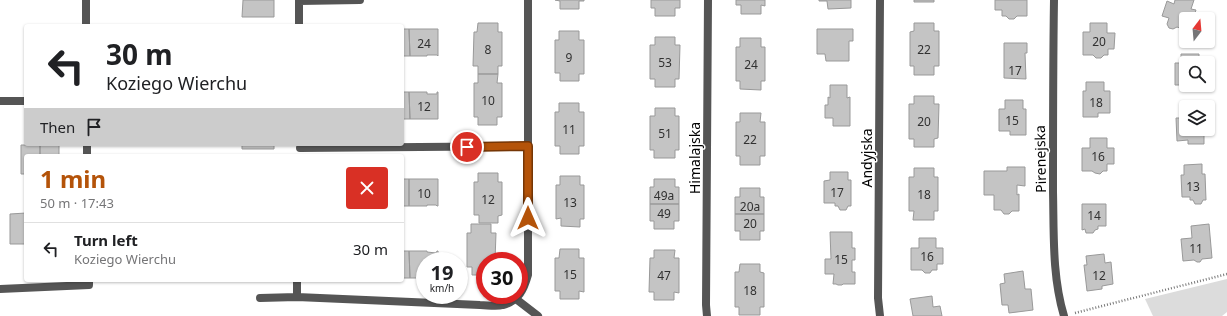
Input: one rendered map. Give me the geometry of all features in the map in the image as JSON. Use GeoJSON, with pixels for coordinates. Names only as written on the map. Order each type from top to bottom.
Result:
{"type":"FeatureCollection","features":[{"type":"Feature","properties":{"kind":"street"},"geometry":{"type":"LineString","coordinates":[[86,0],[86,24]]}},
{"type":"Feature","properties":{"kind":"street"},"geometry":{"type":"LineString","coordinates":[[299,24],[299,1],[360,0]]}},
{"type":"Feature","properties":{"kind":"street"},"geometry":{"type":"LineString","coordinates":[[528,0],[528,252]]}},
{"type":"Feature","properties":{"kind":"street","name":"Himalajska"},"geometry":{"type":"LineString","coordinates":[[707,316],[708,0]]}},
{"type":"Feature","properties":{"kind":"street","name":"Andyjska"},"geometry":{"type":"LineString","coordinates":[[880,0],[878,298],[880,316]]}},
{"type":"Feature","properties":{"kind":"street","name":"Pirenejska"},"geometry":{"type":"LineString","coordinates":[[1054,0],[1052,112],[1054,258],[1057,286],[1064,316]]}},
{"type":"Feature","properties":{"kind":"street"},"geometry":{"type":"LineString","coordinates":[[0,101],[24,101]]}},
{"type":"Feature","properties":{"kind":"street"},"geometry":{"type":"LineString","coordinates":[[300,149],[528,146]]}},
{"type":"Feature","properties":{"kind":"street"},"geometry":{"type":"LineString","coordinates":[[0,289],[89,285],[89,282]]}},
{"type":"Feature","properties":{"kind":"street"},"geometry":{"type":"LineString","coordinates":[[297,282],[297,297]]}},
{"type":"Feature","properties":{"kind":"street"},"geometry":{"type":"LineString","coordinates":[[260,298],[297,297],[480,305],[504,304]]}},
{"type":"Feature","properties":{"kind":"street"},"geometry":{"type":"LineString","coordinates":[[522,304],[538,316]]}},
{"type":"Feature","properties":{"kind":"path"},"geometry":{"type":"LineString","coordinates":[[1064,316],[1227,274]]}},
{"type":"Feature","properties":{"kind":"shaded area"},"geometry":{"type":"Polygon","coordinates":[[[1227,279],[1227,312],[1222,316],[1153,316],[1145,299],[1227,279]]]}},
{"type":"Feature","properties":{"kind":"building"},"geometry":{"type":"Polygon","coordinates":[[[243,0],[274,0],[274,17],[242,17],[243,0]]]}},
{"type":"Feature","properties":{"kind":"building"},"geometry":{"type":"Polygon","coordinates":[[[555,0],[584,1],[579,1],[579,9],[560,9],[560,1],[555,0]]]}},
{"type":"Feature","properties":{"kind":"building"},"geometry":{"type":"Polygon","coordinates":[[[651,0],[680,0],[680,8],[675,8],[675,16],[655,16],[655,8],[651,8],[651,0]]]}},
{"type":"Feature","properties":{"kind":"building"},"geometry":{"type":"Polygon","coordinates":[[[736,0],[765,0],[765,6],[761,5],[761,14],[741,14],[741,5],[736,5],[736,0]]]}},
{"type":"Feature","properties":{"kind":"building"},"geometry":{"type":"Polygon","coordinates":[[[819,0],[851,0],[851,8],[828,9],[827,1],[819,0]]]}},
{"type":"Feature","properties":{"kind":"building"},"geometry":{"type":"Polygon","coordinates":[[[914,0],[934,0],[934,2],[914,2],[914,0]]]}},
{"type":"Feature","properties":{"kind":"building"},"geometry":{"type":"Polygon","coordinates":[[[995,0],[1027,0],[1027,16],[1017,16],[1014,19],[1009,19],[1006,16],[1002,16],[1002,10],[995,10],[995,0]]]}},
{"type":"Feature","properties":{"kind":"building"},"geometry":{"type":"Polygon","coordinates":[[[1175,0],[1194,0],[1191,9],[1196,10],[1195,12],[1179,12],[1179,28],[1173,29],[1169,28],[1167,24],[1169,18],[1162,16],[1167,1],[1174,4],[1175,0]]]}},
{"type":"Feature","properties":{"kind":"building"},"geometry":{"type":"Polygon","coordinates":[[[478,23],[498,23],[498,32],[502,32],[502,66],[498,66],[498,74],[478,74],[478,66],[473,66],[474,32],[477,32],[478,23]]]}},
{"type":"Feature","properties":{"kind":"building"},"geometry":{"type":"Polygon","coordinates":[[[914,23],[934,23],[934,31],[939,31],[939,66],[934,66],[934,75],[914,75],[914,66],[910,66],[910,32],[914,31],[914,23]]]}},
{"type":"Feature","properties":{"kind":"building"},"geometry":{"type":"Polygon","coordinates":[[[1090,23],[1107,23],[1107,33],[1115,33],[1114,49],[1108,49],[1108,55],[1104,55],[1101,58],[1096,58],[1093,55],[1083,55],[1083,32],[1090,32],[1090,23]]]}},
{"type":"Feature","properties":{"kind":"building"},"geometry":{"type":"Polygon","coordinates":[[[404,29],[409,29],[410,56],[404,56],[404,29]]]}},
{"type":"Feature","properties":{"kind":"building"},"geometry":{"type":"Polygon","coordinates":[[[409,29],[438,29],[438,56],[410,56],[409,29]]]}},
{"type":"Feature","properties":{"kind":"building"},"geometry":{"type":"Polygon","coordinates":[[[817,29],[853,29],[853,41],[849,41],[849,61],[826,61],[825,54],[817,54],[817,29]]]}},
{"type":"Feature","properties":{"kind":"building"},"geometry":{"type":"Polygon","coordinates":[[[559,31],[579,31],[579,40],[584,40],[584,74],[579,74],[579,81],[560,81],[560,73],[555,73],[555,40],[559,40],[559,31]]]}},
{"type":"Feature","properties":{"kind":"building"},"geometry":{"type":"Polygon","coordinates":[[[655,37],[675,37],[675,45],[680,45],[679,79],[675,79],[675,87],[655,87],[655,79],[650,79],[650,45],[655,45],[655,37]]]}},
{"type":"Feature","properties":{"kind":"building"},"geometry":{"type":"Polygon","coordinates":[[[740,38],[761,38],[761,47],[765,47],[765,81],[761,81],[761,90],[740,89],[740,81],[736,81],[736,47],[740,47],[740,38]]]}},
{"type":"Feature","properties":{"kind":"building"},"geometry":{"type":"Polygon","coordinates":[[[1004,43],[1027,43],[1027,53],[1025,53],[1026,79],[1004,78],[1004,43]]]}},
{"type":"Feature","properties":{"kind":"building"},"geometry":{"type":"Polygon","coordinates":[[[1181,54],[1199,54],[1199,56],[1181,56],[1181,54]]]}},
{"type":"Feature","properties":{"kind":"building"},"geometry":{"type":"Polygon","coordinates":[[[1175,63],[1179,63],[1179,85],[1175,85],[1175,63]]]}},
{"type":"Feature","properties":{"kind":"building"},"geometry":{"type":"Polygon","coordinates":[[[478,74],[498,74],[497,83],[502,83],[502,117],[497,117],[497,125],[478,125],[478,117],[474,117],[474,83],[478,83],[478,74]]]}},
{"type":"Feature","properties":{"kind":"building"},"geometry":{"type":"Polygon","coordinates":[[[1086,82],[1104,82],[1104,91],[1110,91],[1110,113],[1098,113],[1098,117],[1083,117],[1083,91],[1086,91],[1086,82]]]}},
{"type":"Feature","properties":{"kind":"building"},"geometry":{"type":"Polygon","coordinates":[[[830,85],[847,85],[847,98],[850,97],[850,126],[833,126],[833,118],[825,118],[825,105],[828,105],[828,97],[830,98],[830,85]]]}},
{"type":"Feature","properties":{"kind":"building"},"geometry":{"type":"Polygon","coordinates":[[[404,92],[409,92],[410,119],[404,119],[404,92]]]}},
{"type":"Feature","properties":{"kind":"building"},"geometry":{"type":"Polygon","coordinates":[[[409,92],[427,92],[427,94],[437,94],[438,92],[438,119],[410,119],[409,92]]]}},
{"type":"Feature","properties":{"kind":"building"},"geometry":{"type":"Polygon","coordinates":[[[914,96],[934,96],[934,104],[939,104],[938,138],[934,139],[934,147],[914,147],[914,139],[909,139],[909,104],[914,104],[914,96]]]}},
{"type":"Feature","properties":{"kind":"building"},"geometry":{"type":"Polygon","coordinates":[[[1005,100],[1023,100],[1023,109],[1026,109],[1026,135],[1010,135],[1010,131],[999,131],[999,109],[1005,109],[1005,100]]]}},
{"type":"Feature","properties":{"kind":"building"},"geometry":{"type":"Polygon","coordinates":[[[559,103],[579,103],[579,112],[584,112],[584,146],[579,146],[579,154],[560,154],[560,146],[555,146],[555,112],[559,112],[559,103]]]}},
{"type":"Feature","properties":{"kind":"building"},"geometry":{"type":"Polygon","coordinates":[[[655,108],[675,108],[675,116],[679,116],[679,150],[675,150],[675,158],[654,158],[654,150],[650,150],[650,116],[655,116],[655,108]]]}},
{"type":"Feature","properties":{"kind":"building"},"geometry":{"type":"Polygon","coordinates":[[[740,113],[761,113],[760,122],[765,122],[765,156],[760,156],[760,165],[740,165],[740,156],[736,156],[736,122],[740,122],[740,113]]]}},
{"type":"Feature","properties":{"kind":"building"},"geometry":{"type":"Polygon","coordinates":[[[1176,118],[1179,118],[1179,136],[1204,136],[1204,144],[1188,144],[1188,140],[1177,141],[1176,118]]]}},
{"type":"Feature","properties":{"kind":"building"},"geometry":{"type":"Polygon","coordinates":[[[1090,138],[1107,138],[1107,148],[1114,148],[1114,164],[1107,164],[1107,171],[1103,171],[1100,174],[1092,171],[1082,171],[1082,148],[1090,148],[1090,138]]]}},
{"type":"Feature","properties":{"kind":"building"},"geometry":{"type":"Polygon","coordinates":[[[21,145],[40,146],[40,154],[24,154],[24,174],[21,174],[21,145]]]}},
{"type":"Feature","properties":{"kind":"building"},"geometry":{"type":"Polygon","coordinates":[[[40,146],[59,146],[59,154],[40,154],[40,146]]]}},
{"type":"Feature","properties":{"kind":"building"},"geometry":{"type":"Polygon","coordinates":[[[242,146],[274,146],[274,149],[242,149],[242,146]]]}},
{"type":"Feature","properties":{"kind":"building"},"geometry":{"type":"Polygon","coordinates":[[[1202,164],[1202,174],[1205,174],[1206,200],[1203,200],[1201,204],[1195,204],[1193,200],[1190,200],[1190,197],[1182,197],[1181,175],[1184,175],[1184,165],[1202,164]]]}},
{"type":"Feature","properties":{"kind":"building"},"geometry":{"type":"Polygon","coordinates":[[[1007,167],[1025,167],[1025,186],[1017,185],[1017,195],[1019,194],[1019,211],[1012,211],[1009,214],[1004,214],[1001,210],[994,210],[994,195],[984,195],[984,171],[1007,171],[1007,167]]]}},
{"type":"Feature","properties":{"kind":"building"},"geometry":{"type":"Polygon","coordinates":[[[914,168],[934,168],[934,177],[938,177],[938,211],[934,211],[934,220],[913,220],[914,211],[909,211],[909,177],[914,177],[914,168]]]}},
{"type":"Feature","properties":{"kind":"building"},"geometry":{"type":"Polygon","coordinates":[[[830,172],[848,172],[848,180],[851,180],[851,206],[848,206],[846,210],[840,210],[838,206],[835,206],[835,203],[824,203],[824,181],[830,180],[830,172]]]}},
{"type":"Feature","properties":{"kind":"building"},"geometry":{"type":"Polygon","coordinates":[[[478,173],[498,173],[498,182],[502,182],[502,215],[498,216],[498,223],[479,223],[479,215],[474,215],[474,182],[478,182],[478,173]]]}},
{"type":"Feature","properties":{"kind":"building"},"geometry":{"type":"Polygon","coordinates":[[[560,176],[580,176],[580,185],[584,185],[584,219],[580,219],[580,227],[561,226],[561,218],[556,219],[556,185],[560,185],[560,176]]]}},
{"type":"Feature","properties":{"kind":"building"},"geometry":{"type":"Polygon","coordinates":[[[404,179],[409,179],[409,206],[404,206],[404,179]]]}},
{"type":"Feature","properties":{"kind":"building"},"geometry":{"type":"Polygon","coordinates":[[[409,179],[438,179],[438,206],[409,206],[409,179]]]}},
{"type":"Feature","properties":{"kind":"building"},"geometry":{"type":"Polygon","coordinates":[[[654,179],[675,179],[675,187],[679,187],[679,204],[650,204],[650,187],[654,187],[654,179]]]}},
{"type":"Feature","properties":{"kind":"building"},"geometry":{"type":"Polygon","coordinates":[[[740,188],[760,188],[760,197],[764,197],[764,214],[735,214],[735,197],[740,197],[740,188]]]}},
{"type":"Feature","properties":{"kind":"building"},"geometry":{"type":"Polygon","coordinates":[[[650,204],[679,204],[679,221],[674,221],[674,229],[654,229],[654,221],[650,221],[650,204]]]}},
{"type":"Feature","properties":{"kind":"building"},"geometry":{"type":"Polygon","coordinates":[[[1082,204],[1106,204],[1106,226],[1098,226],[1098,229],[1093,233],[1086,233],[1085,229],[1082,230],[1082,204]]]}},
{"type":"Feature","properties":{"kind":"building"},"geometry":{"type":"Polygon","coordinates":[[[24,213],[24,244],[10,244],[10,214],[24,213]]]}},
{"type":"Feature","properties":{"kind":"building"},"geometry":{"type":"Polygon","coordinates":[[[735,214],[764,214],[764,231],[760,231],[760,240],[740,240],[740,231],[735,231],[735,214]]]}},
{"type":"Feature","properties":{"kind":"building"},"geometry":{"type":"Polygon","coordinates":[[[471,224],[491,224],[491,233],[496,233],[495,252],[476,252],[476,275],[472,275],[472,267],[468,267],[467,233],[471,233],[471,224]]]}},
{"type":"Feature","properties":{"kind":"building"},"geometry":{"type":"Polygon","coordinates":[[[1209,224],[1212,258],[1202,259],[1200,262],[1194,260],[1183,261],[1181,239],[1192,238],[1191,226],[1209,224]]]}},
{"type":"Feature","properties":{"kind":"building"},"geometry":{"type":"Polygon","coordinates":[[[830,232],[852,232],[852,248],[855,248],[855,260],[852,260],[852,272],[855,272],[855,284],[833,284],[834,274],[825,274],[825,259],[831,259],[830,232]]]}},
{"type":"Feature","properties":{"kind":"building"},"geometry":{"type":"Polygon","coordinates":[[[919,238],[936,238],[936,248],[943,248],[943,264],[937,264],[937,270],[932,270],[930,273],[925,273],[922,270],[911,270],[911,248],[919,248],[919,238]]]}},
{"type":"Feature","properties":{"kind":"building"},"geometry":{"type":"Polygon","coordinates":[[[560,249],[579,249],[579,258],[584,258],[584,292],[579,291],[579,299],[560,299],[560,291],[555,291],[555,258],[559,258],[560,249]]]}},
{"type":"Feature","properties":{"kind":"building"},"geometry":{"type":"Polygon","coordinates":[[[654,250],[675,250],[674,258],[679,258],[679,293],[674,292],[674,300],[654,300],[654,292],[649,292],[650,258],[654,258],[654,250]]]}},
{"type":"Feature","properties":{"kind":"building"},"geometry":{"type":"Polygon","coordinates":[[[404,251],[409,251],[410,278],[404,278],[404,251]]]}},
{"type":"Feature","properties":{"kind":"building"},"geometry":{"type":"Polygon","coordinates":[[[409,251],[427,251],[416,252],[416,278],[410,278],[409,251]]]}},
{"type":"Feature","properties":{"kind":"building"},"geometry":{"type":"Polygon","coordinates":[[[1104,254],[1105,263],[1111,262],[1113,284],[1102,286],[1102,289],[1087,291],[1084,265],[1087,265],[1086,256],[1104,254]]]}},
{"type":"Feature","properties":{"kind":"building"},"geometry":{"type":"Polygon","coordinates":[[[740,264],[760,264],[760,272],[764,273],[764,307],[760,307],[760,315],[739,315],[739,307],[735,307],[735,272],[739,272],[740,264]]]}},
{"type":"Feature","properties":{"kind":"building"},"geometry":{"type":"Polygon","coordinates":[[[1023,271],[1025,289],[1031,289],[1033,310],[1009,313],[1008,305],[1002,305],[1000,284],[1005,283],[1004,274],[1023,271]]]}},
{"type":"Feature","properties":{"kind":"building"},"geometry":{"type":"Polygon","coordinates":[[[932,296],[933,307],[940,306],[942,316],[913,316],[910,299],[932,296]]]}},
{"type":"Feature","properties":{"kind":"route"},"geometry":{"type":"LineString","coordinates":[[467,147],[528,146],[528,218]]}}]}
